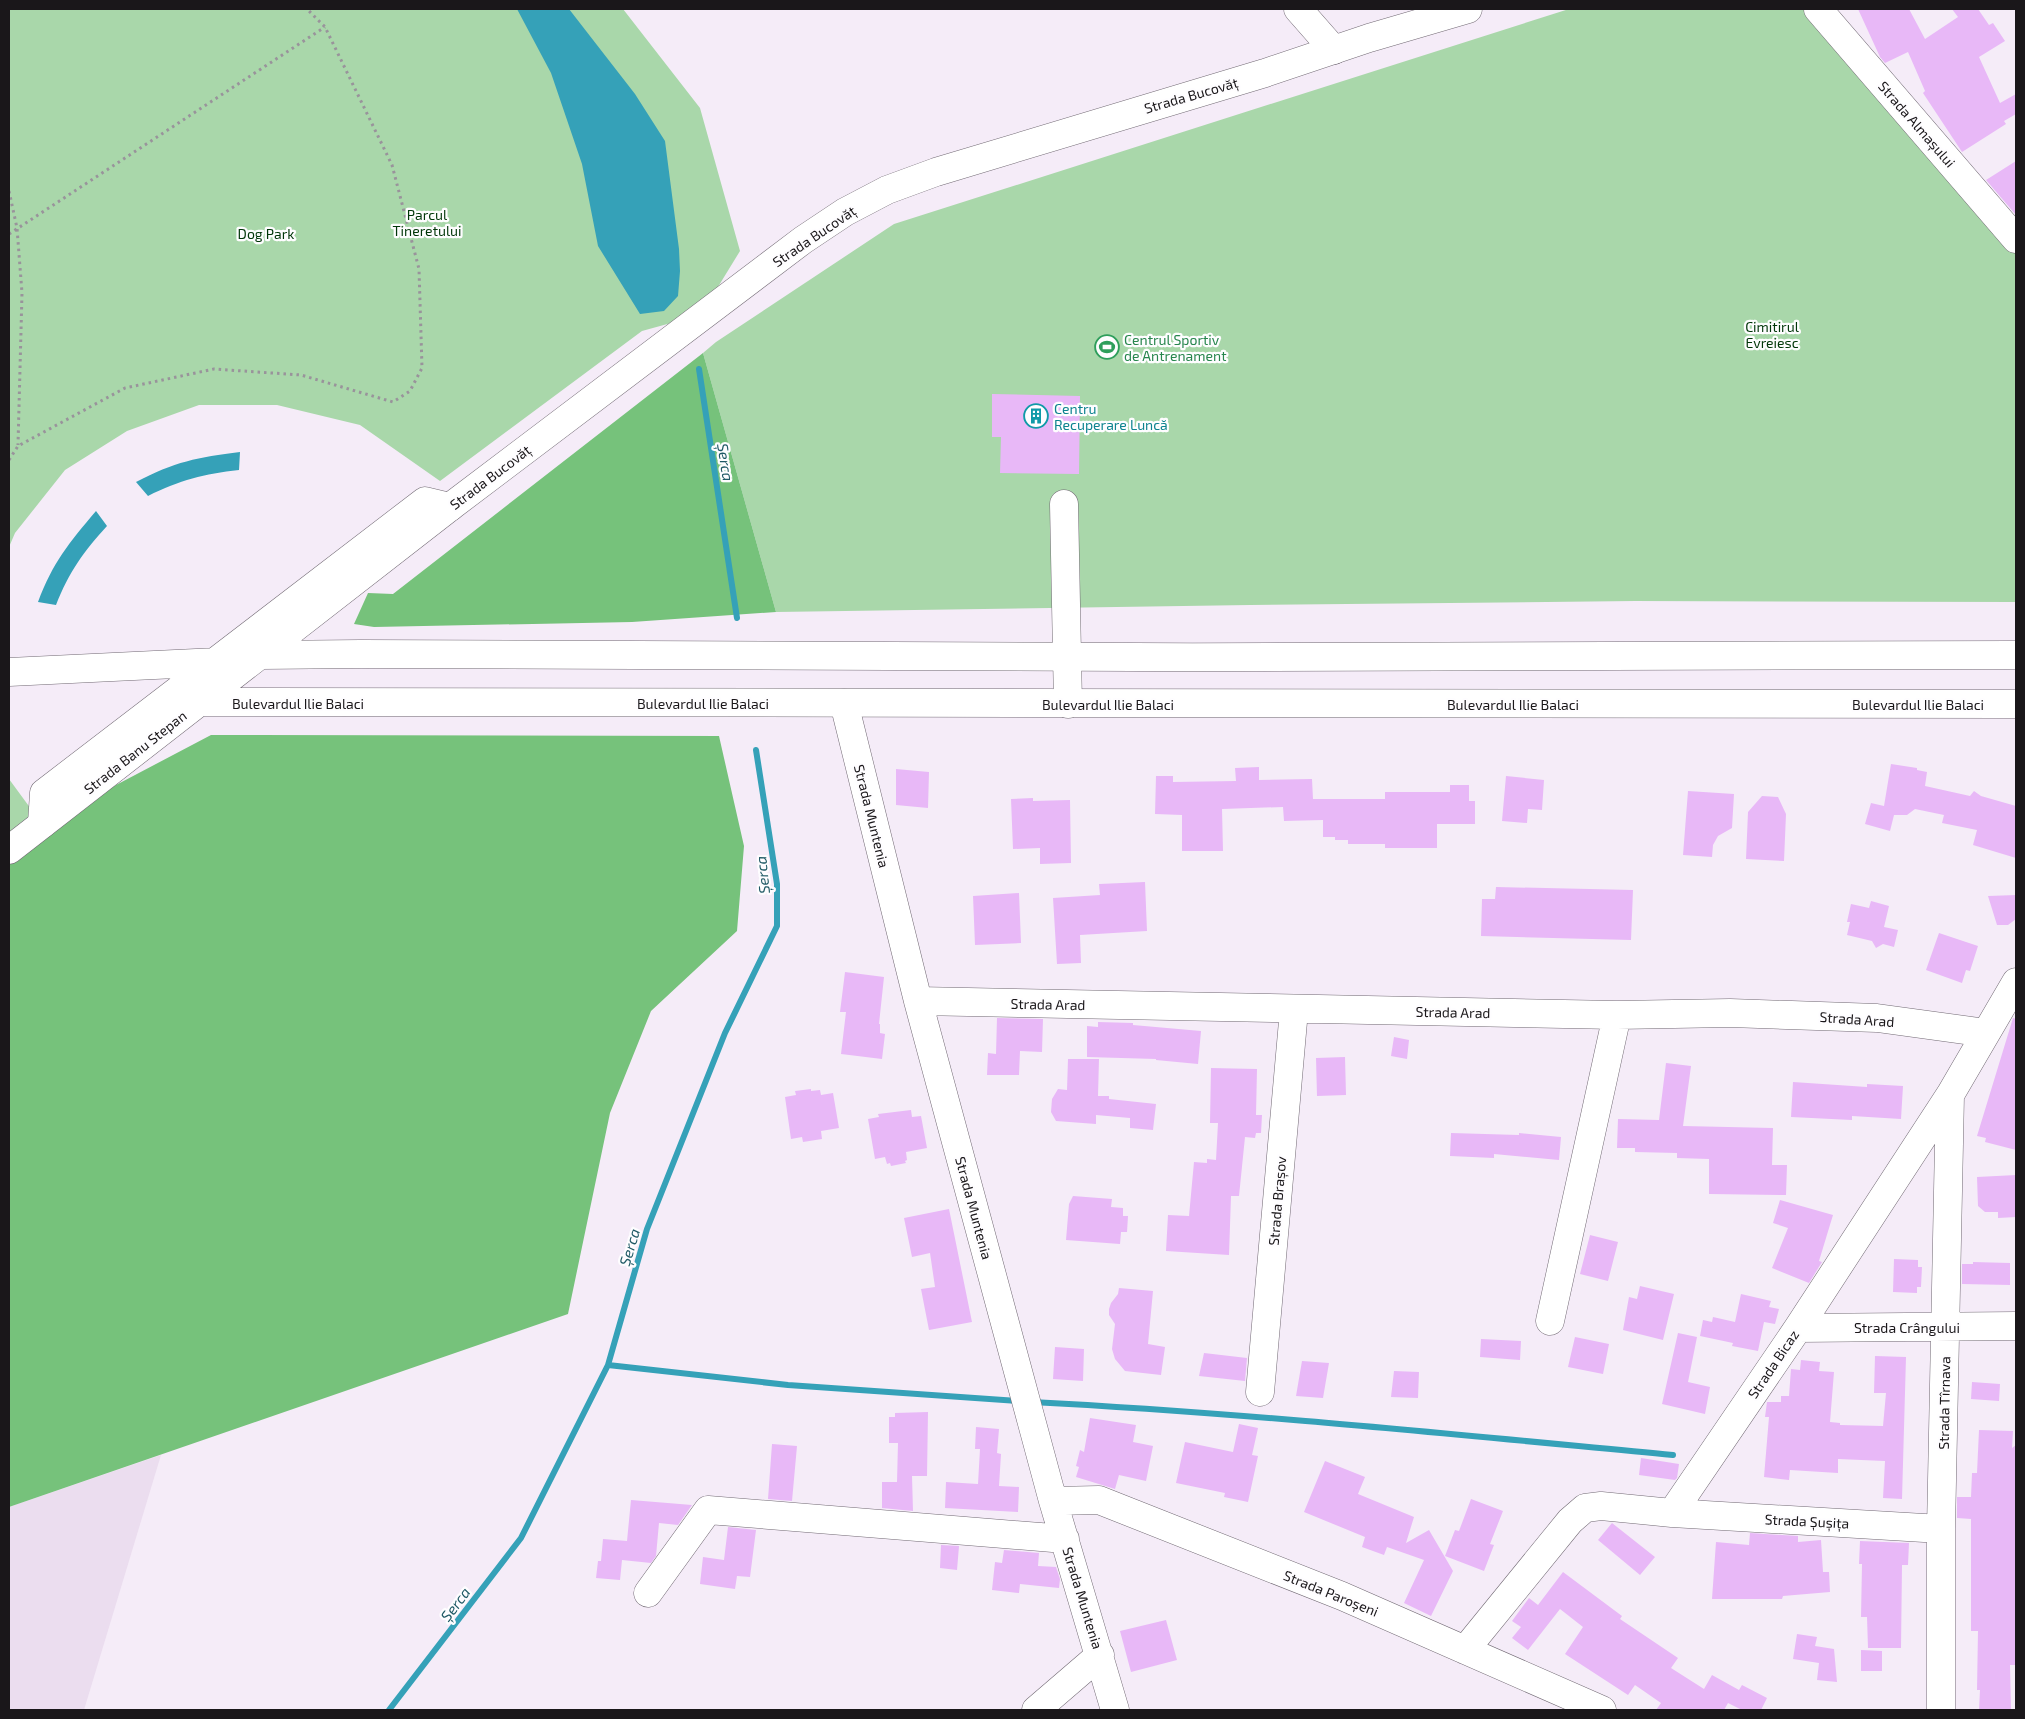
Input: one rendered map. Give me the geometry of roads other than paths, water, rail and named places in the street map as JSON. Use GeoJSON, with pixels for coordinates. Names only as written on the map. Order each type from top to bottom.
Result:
{"type":"FeatureCollection","features":[{"type":"Feature","properties":{"kind":"street"},"geometry":{"type":"LineString","coordinates":[[1298,9],[1334,50]]}},
{"type":"Feature","properties":{"kind":"street","name":"Strada Bucovăț"},"geometry":{"type":"LineString","coordinates":[[261,655],[450,507],[803,240],[845,212],[887,190],[936,172],[1265,73],[1468,9]]}},
{"type":"Feature","properties":{"kind":"street","name":"Strada Almașului"},"geometry":{"type":"LineString","coordinates":[[1818,9],[2016,239]]}},
{"type":"Feature","properties":{"kind":"street"},"geometry":{"type":"LineString","coordinates":[[42,824],[44,793],[425,501],[450,507]]}},
{"type":"Feature","properties":{"kind":"street"},"geometry":{"type":"LineString","coordinates":[[1064,504],[1068,704]]}},
{"type":"Feature","properties":{"kind":"street"},"geometry":{"type":"LineString","coordinates":[[9,672],[213,662],[261,655],[371,654],[1067,658],[1662,658],[2016,655]]}},
{"type":"Feature","properties":{"kind":"street","name":"Strada Banu Stepan"},"geometry":{"type":"LineString","coordinates":[[9,850],[261,655]]}},
{"type":"Feature","properties":{"kind":"street","name":"Bulevardul Ilie Balaci"},"geometry":{"type":"LineString","coordinates":[[199,702],[2016,704]]}},
{"type":"Feature","properties":{"kind":"street","name":"Strada Muntenia"},"geometry":{"type":"LineString","coordinates":[[844,704],[918,1001],[1054,1500],[1115,1710]]}},
{"type":"Feature","properties":{"kind":"street","name":"Strada Bicaz"},"geometry":{"type":"LineString","coordinates":[[1672,1513],[1798,1328],[1950,1096],[2016,982]]}},
{"type":"Feature","properties":{"kind":"street","name":"Strada Arad"},"geometry":{"type":"LineString","coordinates":[[918,1001],[1617,1015],[1730,1012],[1877,1018],[1986,1033]]}},
{"type":"Feature","properties":{"kind":"street","name":"Strada Brașov"},"geometry":{"type":"LineString","coordinates":[[1260,1392],[1294,1010]]}},
{"type":"Feature","properties":{"kind":"street"},"geometry":{"type":"LineString","coordinates":[[1550,1321],[1617,1015]]}},
{"type":"Feature","properties":{"kind":"street","name":"Strada Tîrnava"},"geometry":{"type":"LineString","coordinates":[[1941,1710],[1941,1529],[1950,1096]]}},
{"type":"Feature","properties":{"kind":"street","name":"Strada Crângului"},"geometry":{"type":"LineString","coordinates":[[1798,1328],[2016,1326]]}},
{"type":"Feature","properties":{"kind":"street","name":"Strada Paroșeni"},"geometry":{"type":"LineString","coordinates":[[1054,1500],[1099,1500],[1342,1596],[1602,1710]]}},
{"type":"Feature","properties":{"kind":"street"},"geometry":{"type":"LineString","coordinates":[[1465,1650],[1570,1521],[1585,1508],[1601,1506],[1672,1513]]}},
{"type":"Feature","properties":{"kind":"street"},"geometry":{"type":"LineString","coordinates":[[648,1593],[708,1510],[1065,1539]]}},
{"type":"Feature","properties":{"kind":"street","name":"Strada Șușița"},"geometry":{"type":"LineString","coordinates":[[1672,1513],[1941,1529]]}},
{"type":"Feature","properties":{"kind":"street"},"geometry":{"type":"LineString","coordinates":[[1036,1710],[1100,1655]]}},
{"type":"Feature","properties":{"kind":"water"},"geometry":{"type":"Polygon","coordinates":[[[517,9],[569,9],[635,94],[665,141],[679,249],[680,271],[678,296],[664,311],[640,314],[598,246],[582,164],[551,73],[517,9]]]}},
{"type":"Feature","properties":{"kind":"water"},"geometry":{"type":"Polygon","coordinates":[[[240,452],[239,470],[192,478],[148,496],[136,482],[186,461],[240,452]]]}},
{"type":"Feature","properties":{"kind":"water"},"geometry":{"type":"Polygon","coordinates":[[[96,511],[107,526],[78,562],[66,582],[56,605],[38,602],[56,564],[96,511]]]}},
{"type":"Feature","properties":{"kind":"waterway","name":"Șerca"},"geometry":{"type":"LineString","coordinates":[[699,369],[737,618]]}},
{"type":"Feature","properties":{"kind":"waterway","name":"Șerca"},"geometry":{"type":"LineString","coordinates":[[389,1710],[521,1538],[608,1365],[647,1229],[725,1033],[777,926],[777,884],[756,750]]}},
{"type":"Feature","properties":{"kind":"waterway"},"geometry":{"type":"LineString","coordinates":[[608,1365],[788,1385],[1019,1401]]}},
{"type":"Feature","properties":{"kind":"waterway"},"geometry":{"type":"LineString","coordinates":[[1032,1402],[1273,1418],[1673,1455]]}},
{"type":"Feature","properties":{"kind":"place","name":"Centrul Sportiv de Antrenament"},"geometry":{"type":"Point","coordinates":[1107,347]}},
{"type":"Feature","properties":{"kind":"place","name":"Centru Recuperare Luncă"},"geometry":{"type":"Point","coordinates":[1036,416]}},
{"type":"Feature","properties":{"kind":"park label","name":"Parcul Tineretului"},"geometry":{"type":"Point","coordinates":[427,222]}},
{"type":"Feature","properties":{"kind":"park label","name":"Dog Park"},"geometry":{"type":"Point","coordinates":[266,233]}},
{"type":"Feature","properties":{"kind":"park label","name":"Cimitirul Evreiesc"},"geometry":{"type":"Point","coordinates":[1772,334]}}]}
